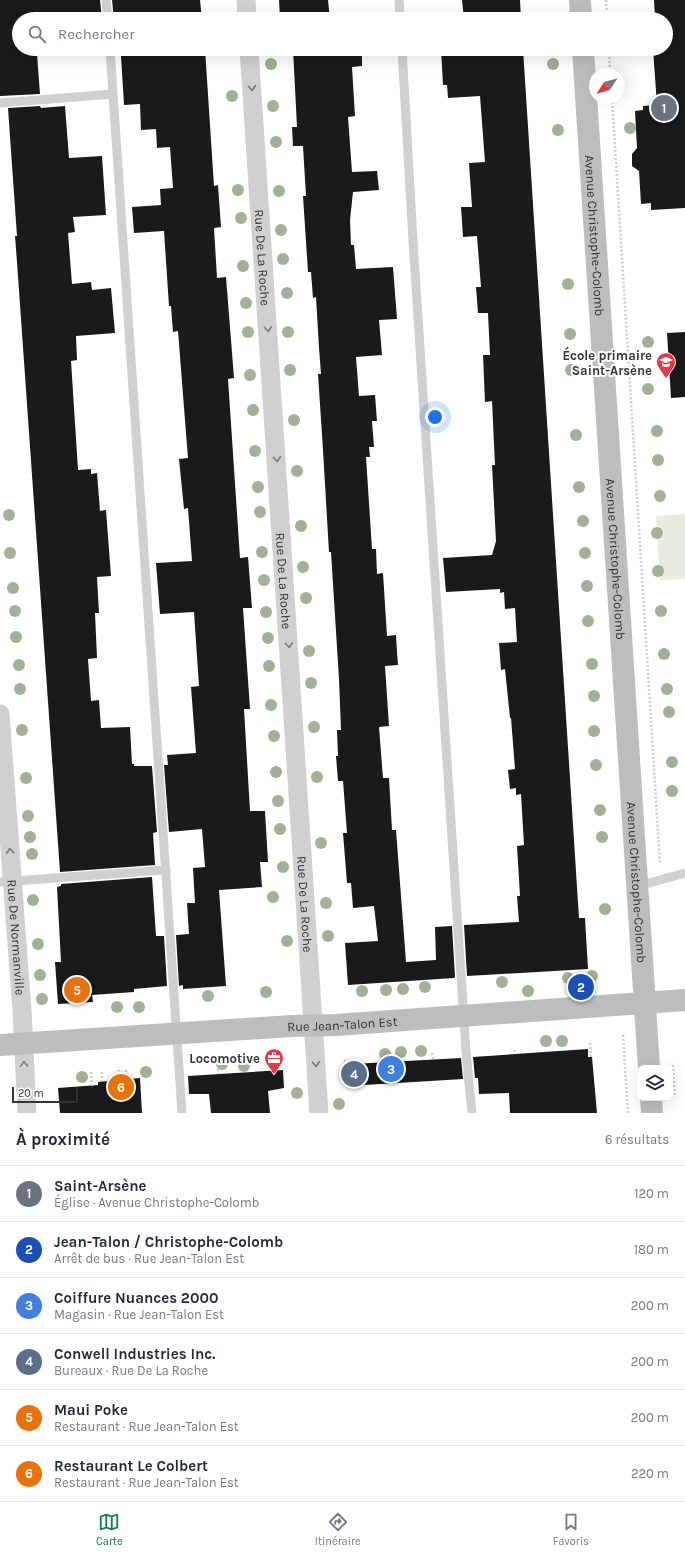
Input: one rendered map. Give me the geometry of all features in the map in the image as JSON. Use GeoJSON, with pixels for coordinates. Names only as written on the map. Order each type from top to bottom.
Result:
{"type":"FeatureCollection","features":[{"type":"Feature","properties":{"kind":"main road"},"geometry":{"type":"LineString","coordinates":[[580,0],[581,12]]}},
{"type":"Feature","properties":{"kind":"main road","name":"Avenue Christophe-Colomb"},"geometry":{"type":"LineString","coordinates":[[583,56],[649,1065]]}},
{"type":"Feature","properties":{"kind":"main road","name":"Rue Jean-Talon Est"},"geometry":{"type":"LineString","coordinates":[[0,1045],[464,1016],[685,1000]]}},
{"type":"Feature","properties":{"kind":"main road"},"geometry":{"type":"LineString","coordinates":[[651,1101],[652,1113]]}},
{"type":"Feature","properties":{"kind":"street"},"geometry":{"type":"LineString","coordinates":[[246,0],[247,12]]}},
{"type":"Feature","properties":{"kind":"street","name":"Rue De La Roche"},"geometry":{"type":"LineString","coordinates":[[249,56],[319,1113]]}},
{"type":"Feature","properties":{"kind":"street","name":"Rue De Normanville"},"geometry":{"type":"LineString","coordinates":[[0,714],[6,882],[23,1044],[27,1113]]}},
{"type":"Feature","properties":{"kind":"lane"},"geometry":{"type":"LineString","coordinates":[[106,0],[107,12]]}},
{"type":"Feature","properties":{"kind":"lane"},"geometry":{"type":"LineString","coordinates":[[399,0],[400,12]]}},
{"type":"Feature","properties":{"kind":"lane"},"geometry":{"type":"LineString","coordinates":[[110,56],[182,1113]]}},
{"type":"Feature","properties":{"kind":"lane"},"geometry":{"type":"LineString","coordinates":[[402,56],[413,241],[464,1016],[472,1113]]}},
{"type":"Feature","properties":{"kind":"lane"},"geometry":{"type":"LineString","coordinates":[[0,103],[113,94]]}},
{"type":"Feature","properties":{"kind":"lane"},"geometry":{"type":"LineString","coordinates":[[6,882],[166,870]]}},
{"type":"Feature","properties":{"kind":"lane"},"geometry":{"type":"LineString","coordinates":[[638,886],[685,873]]}},
{"type":"Feature","properties":{"kind":"path"},"geometry":{"type":"LineString","coordinates":[[606,0],[607,12]]}},
{"type":"Feature","properties":{"kind":"path"},"geometry":{"type":"LineString","coordinates":[[609,56],[610,68]]}},
{"type":"Feature","properties":{"kind":"path","name":"Avenue Christophe-Colomb"},"geometry":{"type":"LineString","coordinates":[[612,104],[661,880]]}},
{"type":"Feature","properties":{"kind":"path"},"geometry":{"type":"LineString","coordinates":[[623,1038],[628,1113]]}},
{"type":"Feature","properties":{"kind":"path"},"geometry":{"type":"LineString","coordinates":[[590,1043],[591,1057]]}},
{"type":"Feature","properties":{"kind":"path"},"geometry":{"type":"LineString","coordinates":[[514,1050],[515,1054]]}},
{"type":"Feature","properties":{"kind":"path"},"geometry":{"type":"LineString","coordinates":[[432,1053],[433,1059]]}},
{"type":"Feature","properties":{"kind":"path"},"geometry":{"type":"LineString","coordinates":[[389,1056],[390,1062]]}},
{"type":"Feature","properties":{"kind":"path"},"geometry":{"type":"LineString","coordinates":[[344,1060],[350,1068]]}},
{"type":"Feature","properties":{"kind":"path"},"geometry":{"type":"LineString","coordinates":[[276,1061],[276,1070]]}},
{"type":"Feature","properties":{"kind":"path"},"geometry":{"type":"LineString","coordinates":[[673,1061],[675,1098]]}},
{"type":"Feature","properties":{"kind":"path"},"geometry":{"type":"LineString","coordinates":[[218,1065],[218,1074]]}},
{"type":"Feature","properties":{"kind":"path"},"geometry":{"type":"LineString","coordinates":[[119,1070],[119,1079]]}},
{"type":"Feature","properties":{"kind":"path"},"geometry":{"type":"LineString","coordinates":[[126,1070],[126,1079]]}},
{"type":"Feature","properties":{"kind":"path"},"geometry":{"type":"LineString","coordinates":[[91,1072],[92,1086]]}},
{"type":"Feature","properties":{"kind":"path"},"geometry":{"type":"LineString","coordinates":[[102,1072],[102,1081]]}},
{"type":"Feature","properties":{"kind":"shaded area"},"geometry":{"type":"Polygon","coordinates":[[[685,514],[685,579],[660,580],[656,516],[685,514]]]}},
{"type":"Feature","properties":{"kind":"building"},"geometry":{"type":"Polygon","coordinates":[[[0,0],[100,0],[101,12],[12,12],[12,56],[37,56],[40,94],[0,96],[0,0]]]}},
{"type":"Feature","properties":{"kind":"building"},"geometry":{"type":"Polygon","coordinates":[[[112,0],[200,0],[201,12],[113,12],[112,0]]]}},
{"type":"Feature","properties":{"kind":"building"},"geometry":{"type":"Polygon","coordinates":[[[279,0],[328,0],[329,12],[280,12],[279,0]]]}},
{"type":"Feature","properties":{"kind":"building"},"geometry":{"type":"Polygon","coordinates":[[[462,0],[520,0],[521,12],[463,12],[462,0]]]}},
{"type":"Feature","properties":{"kind":"building"},"geometry":{"type":"Polygon","coordinates":[[[654,0],[685,0],[685,208],[651,210],[651,203],[641,204],[639,171],[632,166],[632,154],[637,148],[635,111],[643,110],[643,106],[657,105],[654,56],[673,56],[673,12],[655,12],[654,0]]]}},
{"type":"Feature","properties":{"kind":"building"},"geometry":{"type":"Polygon","coordinates":[[[121,56],[205,56],[214,186],[218,185],[221,227],[214,228],[217,278],[226,277],[234,378],[228,379],[240,558],[248,557],[252,608],[243,608],[250,709],[244,709],[250,811],[265,811],[268,862],[260,862],[262,887],[219,890],[226,986],[183,989],[183,985],[179,986],[176,935],[189,934],[187,903],[195,903],[193,868],[205,867],[202,829],[169,832],[164,765],[168,765],[167,755],[196,753],[191,687],[199,686],[194,612],[160,614],[156,563],[192,561],[188,508],[184,509],[179,459],[188,458],[178,331],[173,332],[171,306],[169,306],[164,231],[134,233],[132,207],[161,205],[160,189],[173,188],[170,147],[157,148],[156,129],[141,130],[140,104],[124,105],[121,56]]]}},
{"type":"Feature","properties":{"kind":"building"},"geometry":{"type":"Polygon","coordinates":[[[293,56],[362,56],[362,66],[352,67],[355,116],[348,117],[352,172],[377,171],[379,190],[353,192],[350,220],[351,245],[354,245],[356,269],[393,267],[397,319],[379,320],[382,355],[356,357],[359,396],[375,395],[377,421],[372,421],[374,447],[369,447],[370,457],[366,457],[372,549],[376,549],[377,574],[383,573],[387,636],[396,635],[398,665],[385,666],[389,726],[379,727],[383,778],[389,778],[392,830],[396,830],[406,962],[436,960],[435,927],[452,926],[454,978],[348,985],[345,943],[378,941],[374,906],[353,908],[351,883],[347,883],[343,833],[347,833],[343,781],[338,781],[336,756],[338,756],[337,730],[341,730],[339,679],[331,552],[329,552],[318,374],[321,374],[316,297],[313,298],[311,272],[308,272],[303,196],[306,196],[303,146],[293,146],[292,127],[297,127],[293,56]]]}},
{"type":"Feature","properties":{"kind":"building"},"geometry":{"type":"Polygon","coordinates":[[[441,56],[523,56],[579,918],[585,918],[588,969],[467,976],[464,925],[519,922],[517,896],[520,896],[517,846],[524,845],[521,794],[516,795],[516,788],[510,789],[508,770],[515,769],[505,669],[501,670],[499,643],[517,642],[515,608],[505,609],[504,592],[500,593],[500,589],[446,592],[443,558],[492,555],[496,541],[492,465],[495,465],[492,401],[485,402],[483,355],[490,355],[488,313],[478,313],[476,287],[481,287],[477,236],[463,237],[461,207],[472,207],[469,163],[485,162],[480,96],[448,98],[447,85],[443,85],[441,56]]]}},
{"type":"Feature","properties":{"kind":"building"},"geometry":{"type":"Polygon","coordinates":[[[40,106],[41,108],[65,106],[69,158],[102,156],[106,215],[73,217],[75,232],[68,233],[72,284],[91,282],[92,290],[111,288],[115,333],[76,336],[77,360],[71,361],[78,470],[91,469],[91,474],[97,473],[100,511],[106,510],[111,576],[97,577],[99,613],[95,613],[97,658],[88,659],[91,701],[99,700],[101,728],[130,727],[132,764],[134,764],[134,766],[152,766],[157,832],[153,833],[155,865],[60,872],[15,236],[17,236],[8,108],[40,106]]]}},
{"type":"Feature","properties":{"kind":"building"},"geometry":{"type":"Polygon","coordinates":[[[685,332],[685,397],[671,398],[667,333],[685,332]]]}},
{"type":"Feature","properties":{"kind":"building"},"geometry":{"type":"Polygon","coordinates":[[[152,877],[156,936],[164,936],[167,986],[134,989],[134,992],[92,995],[93,1002],[58,1004],[55,962],[61,962],[57,887],[61,886],[61,884],[152,877]]]}},
{"type":"Feature","properties":{"kind":"building"},"geometry":{"type":"Polygon","coordinates":[[[588,1049],[588,1057],[592,1057],[597,1113],[510,1113],[509,1093],[479,1094],[478,1078],[475,1078],[473,1057],[588,1049]]]}},
{"type":"Feature","properties":{"kind":"building"},"geometry":{"type":"Polygon","coordinates":[[[461,1058],[463,1079],[348,1086],[347,1072],[353,1064],[461,1058]]]}},
{"type":"Feature","properties":{"kind":"building"},"geometry":{"type":"Polygon","coordinates":[[[283,1070],[284,1088],[268,1091],[270,1113],[211,1113],[209,1094],[189,1094],[188,1076],[283,1070]]]}},
{"type":"Feature","properties":{"kind":"building"},"geometry":{"type":"Polygon","coordinates":[[[140,1078],[142,1113],[60,1113],[58,1088],[98,1085],[98,1082],[140,1078]]]}},
{"type":"Feature","properties":{"kind":"place","name":"Saint-Arsène"},"geometry":{"type":"Point","coordinates":[664,108]}},
{"type":"Feature","properties":{"kind":"place","name":"École primaire Saint-Arsène"},"geometry":{"type":"Point","coordinates":[666,379]}},
{"type":"Feature","properties":{"kind":"place","name":"Jean-Talon / Christophe-Colomb"},"geometry":{"type":"Point","coordinates":[581,987]}},
{"type":"Feature","properties":{"kind":"place","name":"Maui Poke"},"geometry":{"type":"Point","coordinates":[77,990]}},
{"type":"Feature","properties":{"kind":"place","name":"Coiffure Nuances 2000"},"geometry":{"type":"Point","coordinates":[391,1069]}},
{"type":"Feature","properties":{"kind":"place","name":"Conwell Industries Inc."},"geometry":{"type":"Point","coordinates":[354,1074]}},
{"type":"Feature","properties":{"kind":"place","name":"Locomotive"},"geometry":{"type":"Point","coordinates":[274,1075]}},
{"type":"Feature","properties":{"kind":"place","name":"Restaurant Le Colbert"},"geometry":{"type":"Point","coordinates":[121,1087]}}]}
